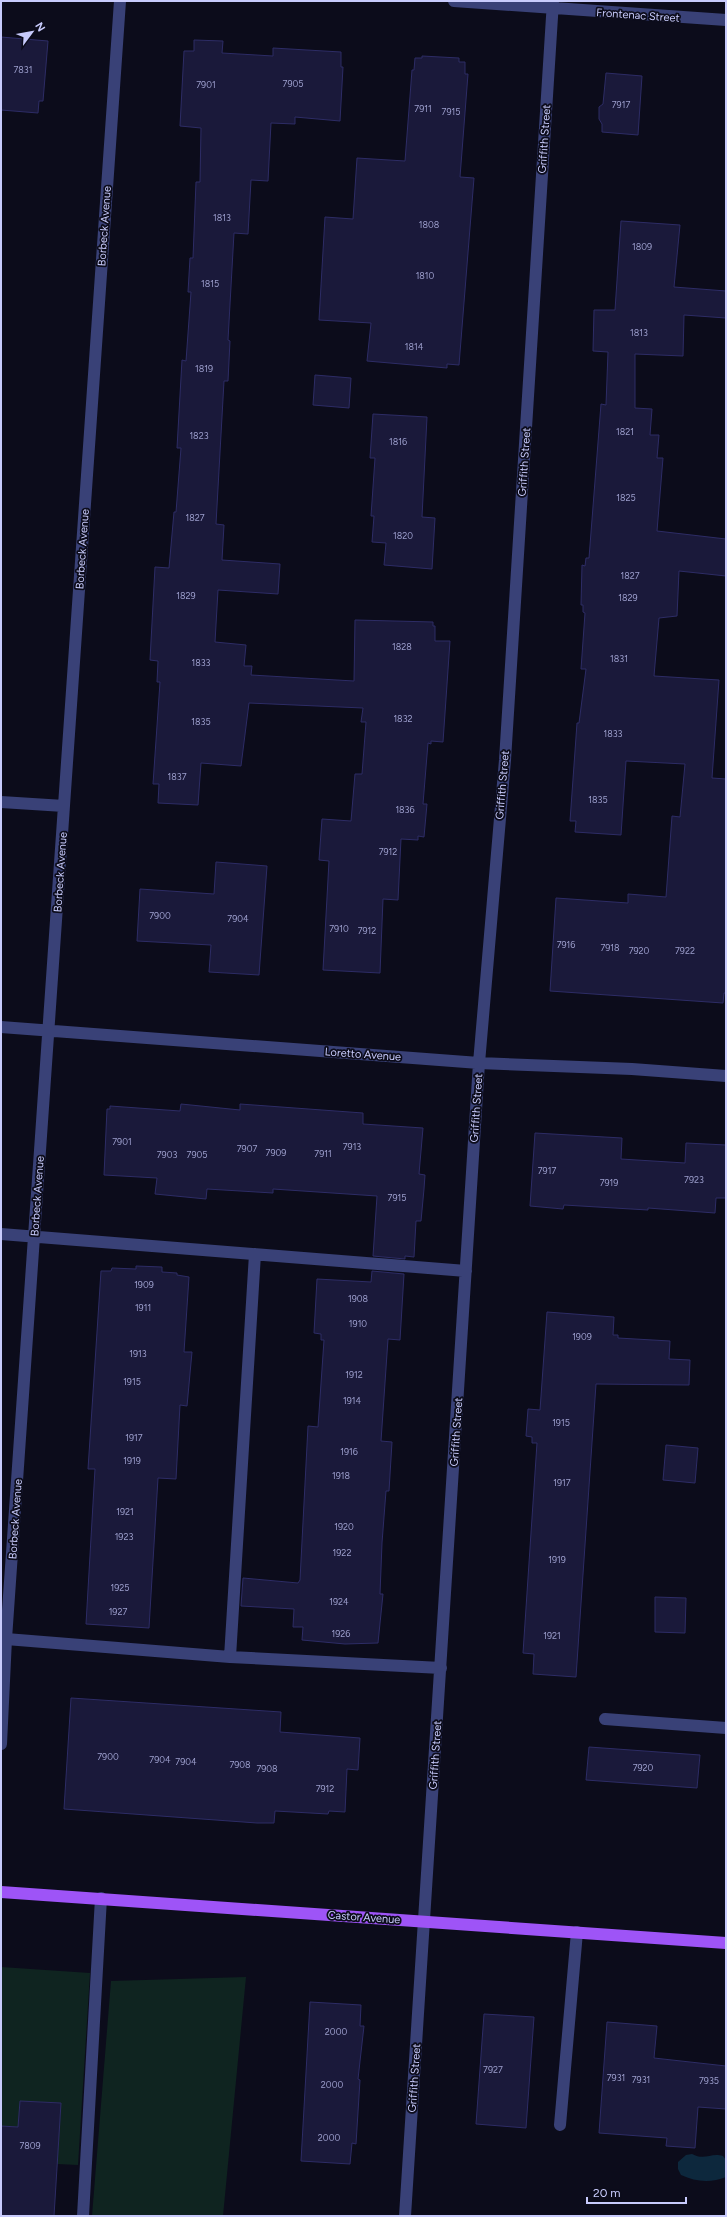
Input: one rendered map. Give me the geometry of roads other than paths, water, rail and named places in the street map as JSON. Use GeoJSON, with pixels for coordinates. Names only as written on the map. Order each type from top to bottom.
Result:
{"type":"FeatureCollection","features":[{"type":"Feature","properties":{"kind":"main road","name":"Castor Avenue"},"geometry":{"type":"LineString","coordinates":[[1,1892],[726,1943]]}},
{"type":"Feature","properties":{"kind":"street","name":"Borbeck Avenue"},"geometry":{"type":"LineString","coordinates":[[1,1744],[6,1639],[120,1]]}},
{"type":"Feature","properties":{"kind":"street","name":"Frontenac Street"},"geometry":{"type":"LineString","coordinates":[[454,1],[552,5],[726,20]]}},
{"type":"Feature","properties":{"kind":"street","name":"Griffith Street"},"geometry":{"type":"LineString","coordinates":[[405,2216],[479,1063],[505,760],[552,5]]}},
{"type":"Feature","properties":{"kind":"street"},"geometry":{"type":"LineString","coordinates":[[1,802],[64,806]]}},
{"type":"Feature","properties":{"kind":"street","name":"Loretto Avenue"},"geometry":{"type":"LineString","coordinates":[[1,1027],[479,1063],[632,1069],[726,1076]]}},
{"type":"Feature","properties":{"kind":"street"},"geometry":{"type":"LineString","coordinates":[[1,1234],[466,1271]]}},
{"type":"Feature","properties":{"kind":"street"},"geometry":{"type":"LineString","coordinates":[[230,1657],[255,1254]]}},
{"type":"Feature","properties":{"kind":"street"},"geometry":{"type":"LineString","coordinates":[[6,1639],[230,1657],[441,1668]]}},
{"type":"Feature","properties":{"kind":"street"},"geometry":{"type":"LineString","coordinates":[[604,1719],[726,1728]]}},
{"type":"Feature","properties":{"kind":"street"},"geometry":{"type":"LineString","coordinates":[[83,2216],[101,1898]]}},
{"type":"Feature","properties":{"kind":"street"},"geometry":{"type":"LineString","coordinates":[[560,2125],[576,1932]]}},
{"type":"Feature","properties":{"kind":"water"},"geometry":{"type":"Polygon","coordinates":[[[692,2154],[701,2157],[715,2155],[723,2156],[726,2160],[726,2177],[704,2181],[681,2175],[678,2169],[678,2162],[686,2155],[692,2154]]]}}]}
